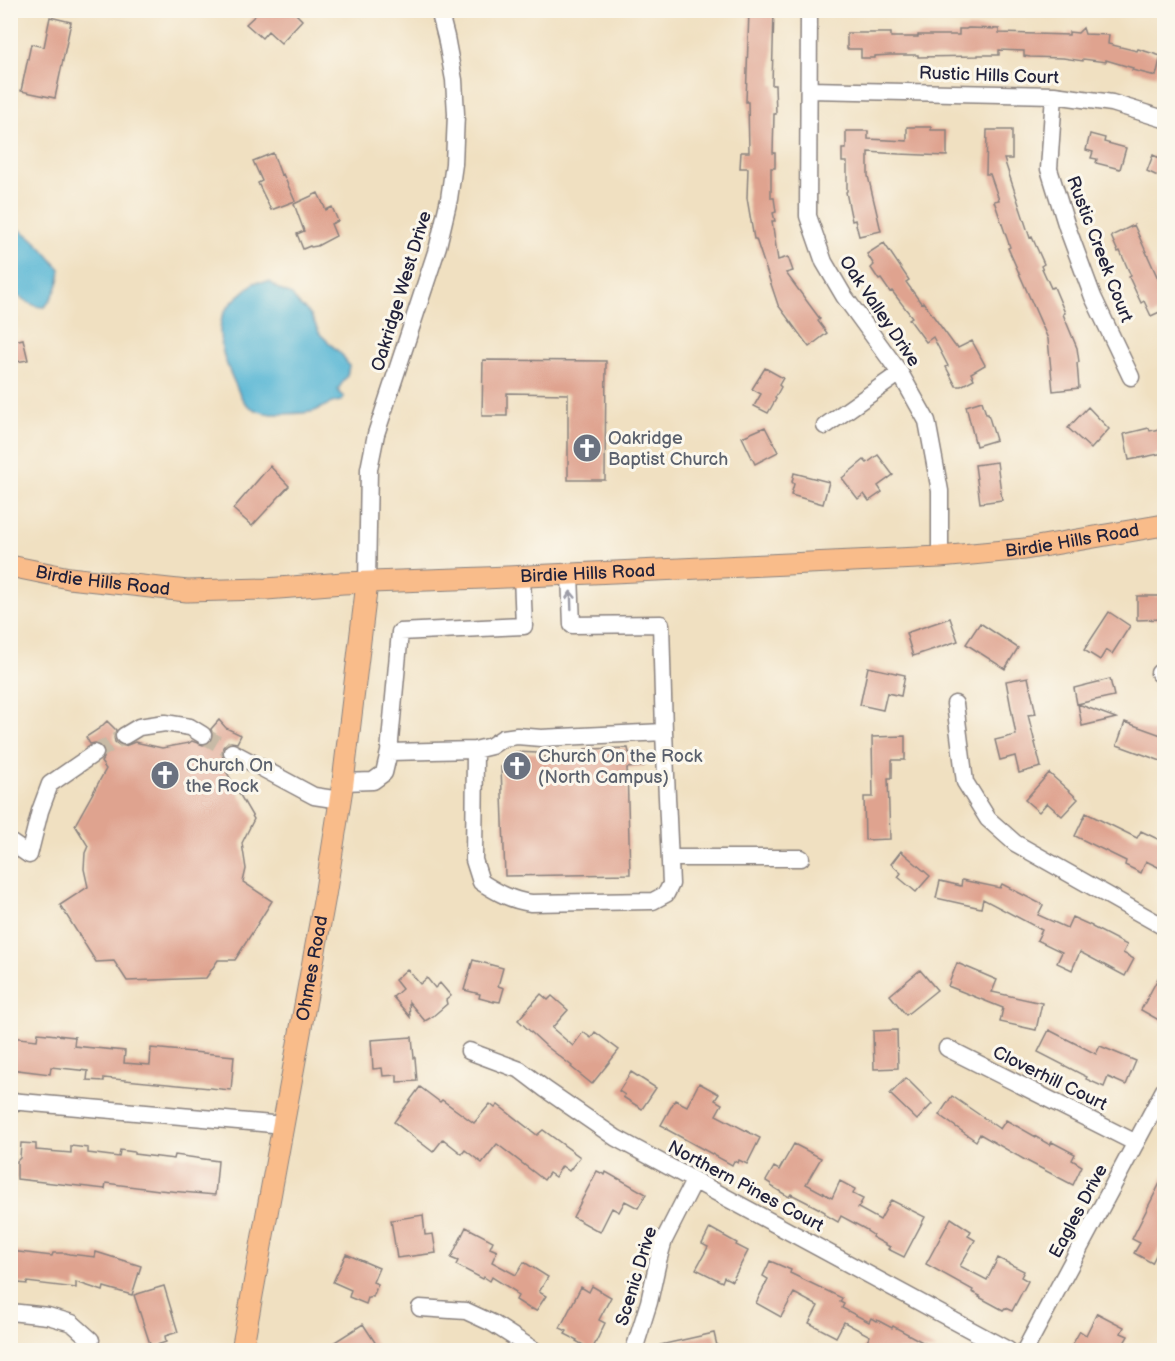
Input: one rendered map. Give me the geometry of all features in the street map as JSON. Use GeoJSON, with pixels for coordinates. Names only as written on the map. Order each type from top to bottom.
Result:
{"type":"FeatureCollection","features":[{"type":"Feature","properties":{"kind":"main road","name":"Birdie Hills Road"},"geometry":{"type":"LineString","coordinates":[[10,566],[69,578],[187,591],[266,589],[940,556],[1025,549],[1164,525]]}},
{"type":"Feature","properties":{"kind":"main road","name":"Ohmes Road"},"geometry":{"type":"LineString","coordinates":[[242,1350],[325,897],[341,791],[367,583]]}},
{"type":"Feature","properties":{"kind":"street","name":"Oakridge West Drive"},"geometry":{"type":"LineString","coordinates":[[367,583],[369,469],[376,434],[438,246],[454,164],[456,114],[454,80],[439,10]]}},
{"type":"Feature","properties":{"kind":"street","name":"Oak Valley Drive"},"geometry":{"type":"LineString","coordinates":[[808,10],[808,216],[824,262],[844,296],[900,373],[927,421],[940,490],[940,556]]}},
{"type":"Feature","properties":{"kind":"street","name":"Rustic Hills Court"},"geometry":{"type":"LineString","coordinates":[[808,90],[1054,95],[1113,103],[1164,119]]}},
{"type":"Feature","properties":{"kind":"street","name":"Rustic Creek Court"},"geometry":{"type":"LineString","coordinates":[[1054,95],[1049,169],[1067,227],[1093,297],[1131,376]]}},
{"type":"Feature","properties":{"kind":"street"},"geometry":{"type":"LineString","coordinates":[[825,426],[900,373]]}},
{"type":"Feature","properties":{"kind":"street"},"geometry":{"type":"LineString","coordinates":[[475,750],[474,860],[481,882],[495,892],[515,901],[531,903],[653,901],[666,894],[670,884],[670,858],[661,624],[572,625],[570,574]]}},
{"type":"Feature","properties":{"kind":"street"},"geometry":{"type":"LineString","coordinates":[[232,752],[314,796],[341,791],[373,781],[384,774],[389,752],[400,632],[524,626],[522,576]]}},
{"type":"Feature","properties":{"kind":"street"},"geometry":{"type":"LineString","coordinates":[[955,704],[965,782],[988,819],[1015,843],[1164,927]]}},
{"type":"Feature","properties":{"kind":"street"},"geometry":{"type":"LineString","coordinates":[[124,736],[139,727],[165,723],[190,727],[203,735]]}},
{"type":"Feature","properties":{"kind":"street"},"geometry":{"type":"LineString","coordinates":[[389,752],[475,750],[491,746],[503,738],[517,736],[541,738],[664,732]]}},
{"type":"Feature","properties":{"kind":"street"},"geometry":{"type":"LineString","coordinates":[[10,843],[29,855],[40,811],[50,784],[95,753]]}},
{"type":"Feature","properties":{"kind":"street"},"geometry":{"type":"LineString","coordinates":[[670,858],[801,858]]}},
{"type":"Feature","properties":{"kind":"street","name":"Cloverhill Court"},"geometry":{"type":"LineString","coordinates":[[947,1048],[1136,1143]]}},
{"type":"Feature","properties":{"kind":"street","name":"Northern Pines Court"},"geometry":{"type":"LineString","coordinates":[[469,1051],[520,1070],[616,1138],[1008,1350]]}},
{"type":"Feature","properties":{"kind":"street","name":"Eagles Drive"},"geometry":{"type":"LineString","coordinates":[[1025,1350],[1164,1090]]}},
{"type":"Feature","properties":{"kind":"street"},"geometry":{"type":"LineString","coordinates":[[10,1101],[283,1125]]}},
{"type":"Feature","properties":{"kind":"street","name":"Scenic Drive"},"geometry":{"type":"LineString","coordinates":[[634,1350],[649,1302],[664,1240],[694,1181]]}},
{"type":"Feature","properties":{"kind":"street"},"geometry":{"type":"LineString","coordinates":[[420,1308],[466,1311],[492,1323],[534,1350]]}},
{"type":"Feature","properties":{"kind":"street"},"geometry":{"type":"LineString","coordinates":[[10,1312],[48,1316],[72,1323],[91,1340]]}},
{"type":"Feature","properties":{"kind":"water"},"geometry":{"type":"Polygon","coordinates":[[[11,226],[32,238],[60,269],[56,290],[45,307],[32,304],[11,291],[11,226]]]}},
{"type":"Feature","properties":{"kind":"water"},"geometry":{"type":"Polygon","coordinates":[[[257,282],[270,282],[280,290],[292,295],[311,316],[320,334],[343,356],[349,366],[347,376],[338,389],[344,397],[342,401],[308,412],[271,414],[255,410],[243,401],[229,371],[223,351],[221,322],[230,305],[257,282]]]}},
{"type":"Feature","properties":{"kind":"building"},"geometry":{"type":"Polygon","coordinates":[[[261,10],[292,10],[302,20],[281,43],[268,31],[262,38],[246,24],[261,10]]]}},
{"type":"Feature","properties":{"kind":"building"},"geometry":{"type":"Polygon","coordinates":[[[749,10],[774,10],[772,85],[775,85],[776,114],[774,114],[773,153],[775,153],[775,168],[771,168],[771,198],[774,198],[776,212],[773,213],[775,221],[772,221],[778,260],[788,257],[793,271],[786,273],[820,319],[818,321],[827,333],[809,347],[778,305],[756,239],[754,239],[747,198],[748,168],[740,168],[741,152],[749,152],[748,102],[746,102],[749,10]]]}},
{"type":"Feature","properties":{"kind":"building"},"geometry":{"type":"Polygon","coordinates":[[[50,17],[71,22],[55,98],[21,91],[31,44],[44,47],[50,17]]]}},
{"type":"Feature","properties":{"kind":"building"},"geometry":{"type":"Polygon","coordinates":[[[1083,28],[1085,34],[1109,35],[1108,44],[1161,56],[1156,76],[1106,60],[1106,62],[1030,57],[1024,56],[1024,51],[999,50],[999,55],[978,56],[890,55],[861,58],[861,49],[847,49],[847,33],[891,33],[891,37],[918,37],[918,35],[959,35],[959,29],[999,29],[999,33],[1069,35],[1069,32],[1078,33],[1083,28]]]}},
{"type":"Feature","properties":{"kind":"building"},"geometry":{"type":"Polygon","coordinates":[[[907,127],[947,130],[947,156],[868,152],[868,176],[881,231],[859,236],[855,220],[852,221],[846,192],[847,162],[842,162],[842,149],[846,149],[846,131],[868,131],[868,139],[907,141],[907,127]]]}},
{"type":"Feature","properties":{"kind":"building"},"geometry":{"type":"Polygon","coordinates":[[[987,130],[1012,130],[1012,159],[1004,159],[1030,238],[1032,237],[1044,264],[1041,266],[1051,288],[1054,287],[1077,348],[1079,388],[1053,391],[1048,339],[1008,248],[1010,247],[994,201],[999,200],[990,174],[986,174],[987,130]]]}},
{"type":"Feature","properties":{"kind":"building"},"geometry":{"type":"Polygon","coordinates":[[[1090,134],[1105,138],[1104,142],[1126,148],[1120,169],[1096,163],[1097,159],[1091,158],[1093,152],[1086,150],[1090,134]]]}},
{"type":"Feature","properties":{"kind":"building"},"geometry":{"type":"Polygon","coordinates":[[[273,153],[281,175],[283,174],[295,201],[271,210],[258,183],[262,181],[253,161],[273,153]]]}},
{"type":"Feature","properties":{"kind":"building"},"geometry":{"type":"Polygon","coordinates":[[[1153,155],[1164,160],[1164,179],[1147,171],[1153,155]]]}},
{"type":"Feature","properties":{"kind":"building"},"geometry":{"type":"Polygon","coordinates":[[[318,193],[326,210],[332,207],[338,221],[331,224],[336,236],[317,246],[303,249],[297,234],[304,231],[294,204],[318,193]]]}},
{"type":"Feature","properties":{"kind":"building"},"geometry":{"type":"Polygon","coordinates":[[[1134,225],[1164,292],[1164,310],[1151,316],[1144,301],[1141,303],[1120,251],[1118,252],[1111,236],[1134,225]]]}},
{"type":"Feature","properties":{"kind":"building"},"geometry":{"type":"Polygon","coordinates":[[[884,243],[909,280],[906,282],[955,346],[958,348],[972,341],[985,365],[971,373],[974,379],[961,386],[956,386],[933,337],[926,342],[909,319],[912,317],[871,268],[874,265],[867,254],[884,243]]]}},
{"type":"Feature","properties":{"kind":"building"},"geometry":{"type":"Polygon","coordinates":[[[23,339],[28,360],[10,363],[10,342],[23,339]]]}},
{"type":"Feature","properties":{"kind":"building","name":"Oakridge Baptist Church"},"geometry":{"type":"Polygon","coordinates":[[[483,360],[606,361],[605,480],[568,480],[568,394],[507,393],[507,416],[482,416],[483,360]]]}},
{"type":"Feature","properties":{"kind":"building"},"geometry":{"type":"Polygon","coordinates":[[[765,368],[783,378],[776,399],[768,413],[754,406],[761,394],[752,389],[765,368]]]}},
{"type":"Feature","properties":{"kind":"building"},"geometry":{"type":"Polygon","coordinates":[[[982,401],[996,440],[976,446],[966,406],[982,401]]]}},
{"type":"Feature","properties":{"kind":"building"},"geometry":{"type":"Polygon","coordinates":[[[1088,407],[1109,429],[1091,449],[1068,428],[1088,407]]]}},
{"type":"Feature","properties":{"kind":"building"},"geometry":{"type":"Polygon","coordinates":[[[765,427],[778,452],[755,464],[742,437],[765,427]]]}},
{"type":"Feature","properties":{"kind":"building"},"geometry":{"type":"Polygon","coordinates":[[[1149,428],[1150,431],[1164,428],[1164,453],[1129,460],[1124,434],[1149,428]]]}},
{"type":"Feature","properties":{"kind":"building"},"geometry":{"type":"Polygon","coordinates":[[[878,455],[893,475],[878,486],[882,492],[869,501],[864,494],[858,499],[842,478],[864,460],[867,463],[878,455]]]}},
{"type":"Feature","properties":{"kind":"building"},"geometry":{"type":"Polygon","coordinates":[[[997,462],[1002,500],[980,503],[975,465],[997,462]]]}},
{"type":"Feature","properties":{"kind":"building"},"geometry":{"type":"Polygon","coordinates":[[[270,466],[289,486],[252,526],[233,509],[270,466]]]}},
{"type":"Feature","properties":{"kind":"building"},"geometry":{"type":"Polygon","coordinates":[[[794,473],[829,482],[823,504],[791,495],[794,473]]]}},
{"type":"Feature","properties":{"kind":"building"},"geometry":{"type":"Polygon","coordinates":[[[1137,596],[1164,596],[1164,619],[1137,620],[1137,596]]]}},
{"type":"Feature","properties":{"kind":"building"},"geometry":{"type":"Polygon","coordinates":[[[1109,612],[1130,626],[1112,654],[1106,650],[1100,660],[1084,650],[1109,612]]]}},
{"type":"Feature","properties":{"kind":"building"},"geometry":{"type":"Polygon","coordinates":[[[950,618],[958,641],[913,656],[906,633],[950,618]]]}},
{"type":"Feature","properties":{"kind":"building"},"geometry":{"type":"Polygon","coordinates":[[[980,623],[1018,648],[1005,669],[966,644],[980,623]]]}},
{"type":"Feature","properties":{"kind":"building"},"geometry":{"type":"Polygon","coordinates":[[[868,667],[905,675],[901,696],[887,693],[883,710],[860,705],[868,667]]]}},
{"type":"Feature","properties":{"kind":"building"},"geometry":{"type":"Polygon","coordinates":[[[1028,677],[1036,714],[1028,715],[1041,767],[1019,773],[1015,756],[1000,760],[995,740],[1016,735],[1006,681],[1028,677]]]}},
{"type":"Feature","properties":{"kind":"building"},"geometry":{"type":"Polygon","coordinates":[[[1110,679],[1114,696],[1077,704],[1074,688],[1110,679]]]}},
{"type":"Feature","properties":{"kind":"building"},"geometry":{"type":"Polygon","coordinates":[[[1078,704],[1116,718],[1082,726],[1078,704]]]}},
{"type":"Feature","properties":{"kind":"building"},"geometry":{"type":"Polygon","coordinates":[[[219,720],[226,728],[241,735],[237,743],[227,743],[223,747],[223,758],[226,761],[223,766],[254,819],[242,843],[246,869],[243,882],[272,901],[235,960],[218,960],[206,978],[127,981],[114,961],[96,962],[60,905],[88,887],[84,869],[88,846],[75,825],[106,769],[101,762],[104,758],[104,748],[100,744],[90,744],[86,737],[107,721],[116,730],[115,742],[119,745],[125,746],[135,742],[162,748],[192,741],[203,745],[212,741],[211,729],[219,720]]]}},
{"type":"Feature","properties":{"kind":"building"},"geometry":{"type":"Polygon","coordinates":[[[1125,722],[1164,736],[1164,752],[1161,761],[1117,745],[1125,722]]]}},
{"type":"Feature","properties":{"kind":"building"},"geometry":{"type":"Polygon","coordinates":[[[905,736],[905,760],[892,760],[892,778],[888,778],[890,839],[865,840],[864,797],[873,797],[872,737],[905,736]]]}},
{"type":"Feature","properties":{"kind":"building"},"geometry":{"type":"Polygon","coordinates":[[[628,748],[629,753],[644,753],[644,766],[627,768],[630,874],[505,876],[501,767],[508,766],[516,752],[537,753],[538,757],[586,756],[585,749],[628,748]]]}},
{"type":"Feature","properties":{"kind":"building"},"geometry":{"type":"Polygon","coordinates":[[[1049,773],[1078,799],[1062,816],[1047,803],[1039,812],[1025,800],[1049,773]]]}},
{"type":"Feature","properties":{"kind":"building"},"geometry":{"type":"Polygon","coordinates":[[[1086,813],[1137,838],[1141,831],[1164,842],[1164,870],[1146,861],[1141,873],[1125,865],[1126,861],[1075,836],[1086,813]]]}},
{"type":"Feature","properties":{"kind":"building"},"geometry":{"type":"Polygon","coordinates":[[[901,851],[930,876],[916,892],[898,877],[901,873],[891,864],[901,851]]]}},
{"type":"Feature","properties":{"kind":"building"},"geometry":{"type":"Polygon","coordinates":[[[962,880],[1000,888],[1002,884],[1043,905],[1038,915],[1067,928],[1072,917],[1092,926],[1127,945],[1123,953],[1134,959],[1125,976],[1080,952],[1072,970],[1057,963],[1062,952],[1037,940],[1042,930],[983,899],[981,908],[936,898],[940,881],[961,886],[962,880]]]}},
{"type":"Feature","properties":{"kind":"building"},"geometry":{"type":"Polygon","coordinates":[[[473,960],[503,968],[498,986],[504,988],[500,1002],[479,998],[480,994],[464,990],[473,960]]]}},
{"type":"Feature","properties":{"kind":"building"},"geometry":{"type":"Polygon","coordinates":[[[957,963],[997,980],[992,992],[1042,1003],[1036,1030],[1000,1022],[1003,1008],[948,986],[957,963]]]}},
{"type":"Feature","properties":{"kind":"building"},"geometry":{"type":"Polygon","coordinates":[[[1164,967],[1164,1023],[1141,1010],[1164,967]]]}},
{"type":"Feature","properties":{"kind":"building"},"geometry":{"type":"Polygon","coordinates":[[[407,969],[420,984],[427,978],[435,988],[440,983],[451,996],[446,1000],[447,1004],[425,1021],[409,1002],[410,1017],[393,997],[402,989],[395,980],[407,969]]]}},
{"type":"Feature","properties":{"kind":"building"},"geometry":{"type":"Polygon","coordinates":[[[920,970],[937,990],[906,1015],[890,995],[920,970]]]}},
{"type":"Feature","properties":{"kind":"building"},"geometry":{"type":"Polygon","coordinates":[[[541,994],[548,1000],[552,996],[568,1010],[552,1028],[573,1046],[583,1032],[591,1038],[595,1032],[619,1050],[592,1084],[518,1020],[541,994]]]}},
{"type":"Feature","properties":{"kind":"building"},"geometry":{"type":"Polygon","coordinates":[[[897,1030],[898,1068],[874,1069],[873,1031],[897,1030]]]}},
{"type":"Feature","properties":{"kind":"building"},"geometry":{"type":"Polygon","coordinates":[[[1049,1030],[1096,1054],[1100,1046],[1136,1061],[1126,1085],[1108,1077],[1104,1087],[1038,1052],[1049,1030]]]}},
{"type":"Feature","properties":{"kind":"building"},"geometry":{"type":"Polygon","coordinates":[[[38,1033],[75,1037],[74,1046],[125,1051],[124,1063],[150,1065],[151,1048],[234,1056],[231,1090],[104,1078],[104,1081],[87,1080],[88,1071],[51,1067],[50,1074],[10,1069],[10,1037],[37,1040],[38,1033]]]}},
{"type":"Feature","properties":{"kind":"building"},"geometry":{"type":"Polygon","coordinates":[[[412,1037],[417,1081],[397,1082],[397,1075],[383,1076],[382,1068],[373,1069],[371,1040],[412,1037]]]}},
{"type":"Feature","properties":{"kind":"building"},"geometry":{"type":"Polygon","coordinates":[[[631,1072],[656,1088],[642,1109],[623,1097],[625,1095],[619,1091],[631,1072]]]}},
{"type":"Feature","properties":{"kind":"building"},"geometry":{"type":"Polygon","coordinates":[[[906,1078],[932,1104],[917,1120],[890,1094],[906,1078]]]}},
{"type":"Feature","properties":{"kind":"building"},"geometry":{"type":"Polygon","coordinates":[[[699,1083],[719,1094],[715,1100],[722,1104],[716,1115],[760,1138],[747,1164],[739,1160],[738,1163],[734,1161],[732,1165],[661,1125],[675,1100],[687,1106],[699,1083]]]}},
{"type":"Feature","properties":{"kind":"building"},"geometry":{"type":"Polygon","coordinates":[[[420,1087],[474,1123],[490,1104],[495,1108],[498,1105],[537,1135],[543,1130],[580,1157],[569,1171],[562,1166],[555,1177],[549,1173],[544,1180],[497,1144],[482,1163],[465,1150],[462,1154],[443,1139],[433,1152],[394,1122],[420,1087]]]}},
{"type":"Feature","properties":{"kind":"building"},"geometry":{"type":"Polygon","coordinates":[[[952,1096],[1000,1129],[1006,1120],[1050,1145],[1052,1142],[1075,1154],[1072,1160],[1082,1166],[1073,1185],[980,1134],[976,1141],[939,1115],[952,1096]]]}},
{"type":"Feature","properties":{"kind":"building"},"geometry":{"type":"Polygon","coordinates":[[[21,1143],[36,1144],[36,1150],[71,1153],[71,1146],[88,1148],[88,1153],[119,1157],[120,1150],[174,1159],[175,1155],[218,1161],[215,1195],[106,1183],[105,1189],[17,1179],[17,1161],[20,1158],[21,1143]]]}},
{"type":"Feature","properties":{"kind":"building"},"geometry":{"type":"Polygon","coordinates":[[[794,1144],[821,1158],[806,1184],[832,1198],[840,1181],[855,1189],[853,1194],[863,1199],[858,1208],[880,1220],[891,1200],[925,1217],[904,1257],[888,1249],[890,1247],[872,1237],[873,1235],[867,1230],[841,1216],[838,1222],[824,1214],[825,1212],[791,1194],[789,1197],[766,1181],[774,1167],[779,1170],[794,1144]]]}},
{"type":"Feature","properties":{"kind":"building"},"geometry":{"type":"Polygon","coordinates":[[[597,1171],[605,1175],[606,1172],[646,1194],[638,1208],[625,1201],[619,1212],[612,1208],[600,1232],[573,1217],[597,1171]]]}},
{"type":"Feature","properties":{"kind":"building"},"geometry":{"type":"Polygon","coordinates":[[[1164,1175],[1164,1239],[1152,1263],[1134,1253],[1140,1243],[1132,1239],[1164,1175]]]}},
{"type":"Feature","properties":{"kind":"building"},"geometry":{"type":"Polygon","coordinates":[[[423,1215],[425,1235],[433,1234],[436,1253],[397,1258],[391,1220],[423,1215]]]}},
{"type":"Feature","properties":{"kind":"building"},"geometry":{"type":"Polygon","coordinates":[[[951,1218],[971,1231],[968,1236],[975,1240],[960,1266],[987,1280],[998,1258],[1024,1271],[1021,1277],[1028,1281],[1012,1311],[1005,1308],[1003,1310],[979,1297],[972,1292],[973,1290],[926,1264],[951,1218]]]}},
{"type":"Feature","properties":{"kind":"building"},"geometry":{"type":"Polygon","coordinates":[[[466,1227],[493,1241],[490,1248],[497,1251],[492,1262],[516,1275],[524,1262],[548,1277],[539,1292],[546,1296],[536,1311],[516,1300],[518,1296],[516,1292],[492,1277],[490,1281],[484,1277],[483,1279],[456,1265],[458,1261],[451,1258],[466,1227]]]}},
{"type":"Feature","properties":{"kind":"building"},"geometry":{"type":"Polygon","coordinates":[[[710,1228],[748,1251],[732,1281],[724,1277],[722,1282],[696,1269],[708,1247],[702,1244],[710,1228]]]}},
{"type":"Feature","properties":{"kind":"building"},"geometry":{"type":"Polygon","coordinates":[[[10,1251],[52,1256],[53,1253],[66,1253],[95,1257],[96,1252],[141,1266],[132,1295],[104,1287],[103,1291],[76,1282],[76,1288],[27,1282],[27,1284],[10,1282],[10,1251]]]}},
{"type":"Feature","properties":{"kind":"building"},"geometry":{"type":"Polygon","coordinates":[[[346,1254],[379,1268],[373,1282],[378,1284],[373,1297],[368,1298],[366,1304],[349,1297],[351,1290],[333,1282],[346,1254]]]}},
{"type":"Feature","properties":{"kind":"building"},"geometry":{"type":"Polygon","coordinates":[[[770,1261],[842,1298],[840,1302],[844,1304],[842,1308],[869,1322],[871,1318],[892,1328],[893,1326],[937,1350],[862,1350],[870,1336],[844,1322],[836,1337],[809,1323],[818,1306],[794,1293],[781,1317],[756,1303],[768,1279],[763,1276],[770,1261]]]}},
{"type":"Feature","properties":{"kind":"building"},"geometry":{"type":"Polygon","coordinates":[[[164,1286],[178,1332],[165,1336],[166,1342],[151,1347],[134,1295],[164,1286]]]}},
{"type":"Feature","properties":{"kind":"building"},"geometry":{"type":"Polygon","coordinates":[[[592,1286],[611,1297],[599,1320],[605,1323],[592,1350],[565,1334],[567,1331],[560,1328],[581,1287],[589,1292],[592,1286]]]}},
{"type":"Feature","properties":{"kind":"building"},"geometry":{"type":"Polygon","coordinates":[[[1097,1313],[1124,1327],[1121,1333],[1128,1336],[1120,1350],[1079,1350],[1071,1347],[1080,1331],[1086,1335],[1097,1313]]]}},
{"type":"Feature","properties":{"kind":"building"},"geometry":{"type":"Polygon","coordinates":[[[363,1324],[380,1350],[322,1350],[363,1324]]]}},
{"type":"Feature","properties":{"kind":"building"},"geometry":{"type":"Polygon","coordinates":[[[714,1333],[718,1350],[660,1350],[660,1345],[714,1333]]]}},
{"type":"Feature","properties":{"kind":"tunnel"},"geometry":{"type":"LineString","coordinates":[[203,735],[232,752]]}},
{"type":"Feature","properties":{"kind":"tunnel"},"geometry":{"type":"LineString","coordinates":[[95,753],[124,736]]}},
{"type":"Feature","properties":{"kind":"place","name":"Oakridge Baptist Church"},"geometry":{"type":"Point","coordinates":[587,448]}},
{"type":"Feature","properties":{"kind":"place","name":"Church On the Rock (North Campus)"},"geometry":{"type":"Point","coordinates":[517,766]}},
{"type":"Feature","properties":{"kind":"place","name":"Church On the Rock"},"geometry":{"type":"Point","coordinates":[165,775]}}]}
